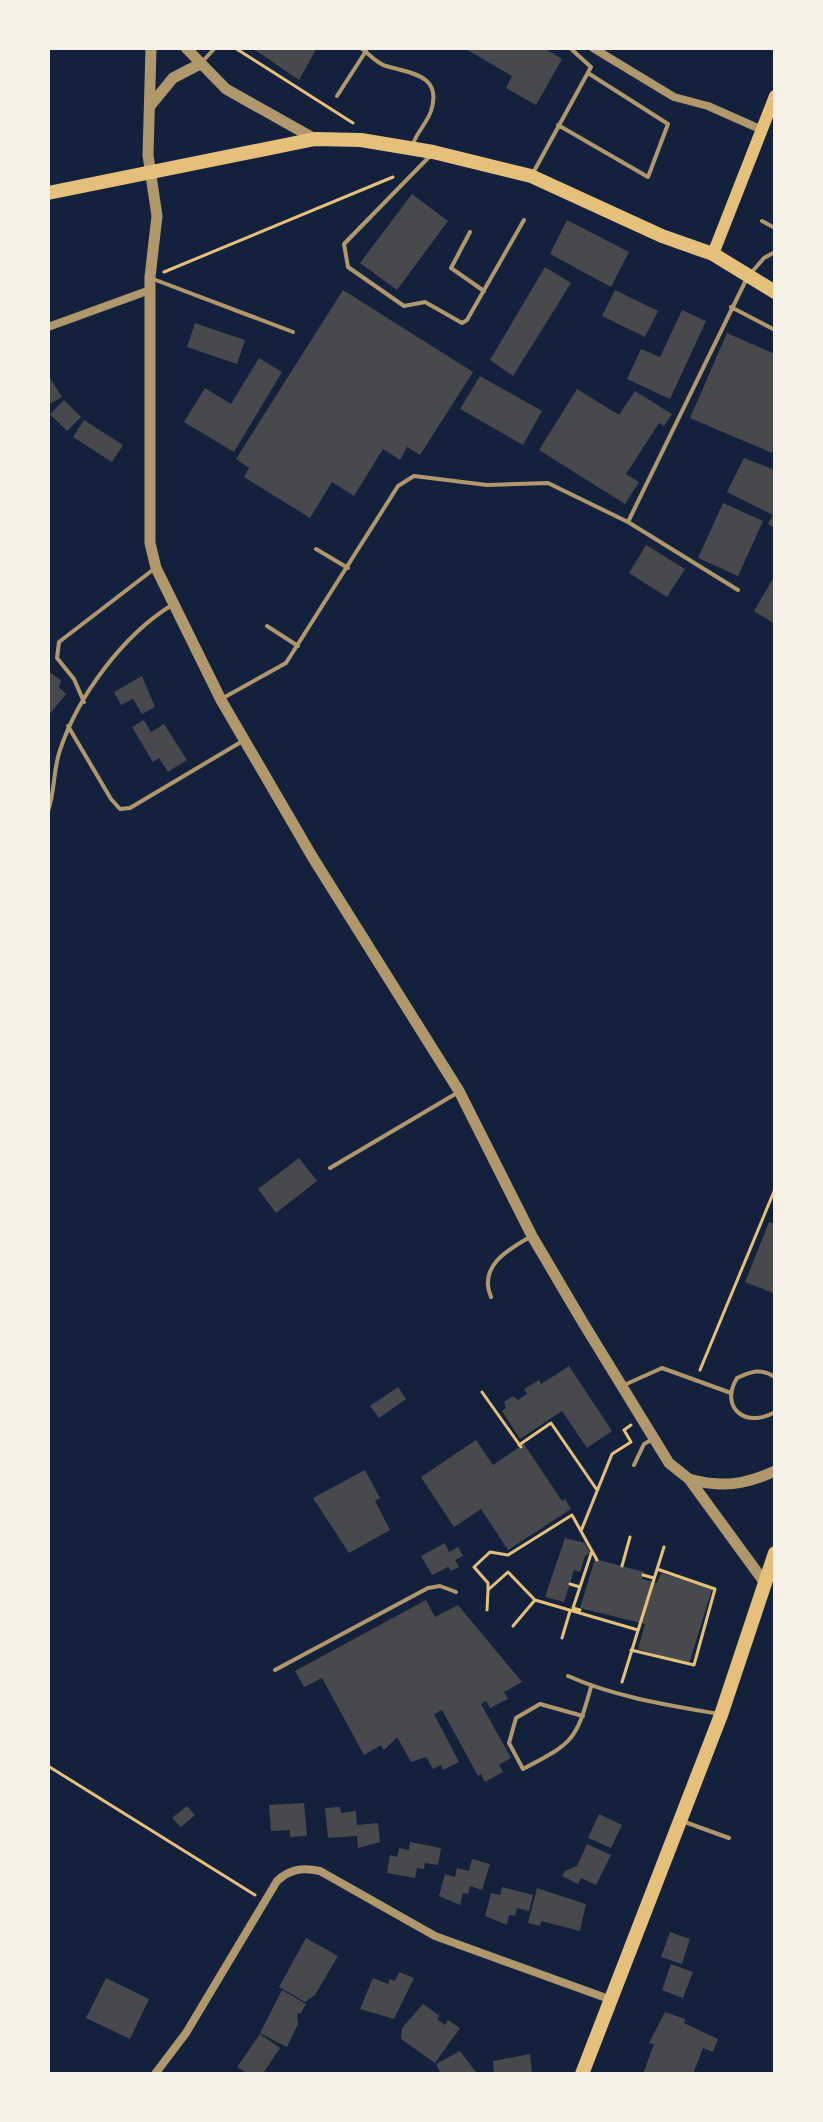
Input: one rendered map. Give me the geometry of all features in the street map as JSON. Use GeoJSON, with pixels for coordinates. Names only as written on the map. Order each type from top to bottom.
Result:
{"type":"FeatureCollection","features":[{"type":"Feature","properties":{"kind":"main road"},"geometry":{"type":"LineString","coordinates":[[713,254],[775,96]]}},
{"type":"Feature","properties":{"kind":"main road"},"geometry":{"type":"LineString","coordinates":[[48,193],[315,139],[361,140],[433,152],[531,176],[662,236],[713,254],[747,278],[775,292]]}},
{"type":"Feature","properties":{"kind":"main road"},"geometry":{"type":"LineString","coordinates":[[582,2074],[721,1715],[775,1553]]}},
{"type":"Feature","properties":{"kind":"street"},"geometry":{"type":"LineString","coordinates":[[151,48],[148,155],[157,216],[150,284],[150,543],[156,568],[221,700],[313,858],[459,1091],[532,1236],[621,1387],[669,1463],[689,1479],[765,1583]]}},
{"type":"Feature","properties":{"kind":"street"},"geometry":{"type":"LineString","coordinates":[[186,48],[226,89],[315,139]]}},
{"type":"Feature","properties":{"kind":"street"},"geometry":{"type":"LineString","coordinates":[[593,48],[674,97],[708,106],[760,129]]}},
{"type":"Feature","properties":{"kind":"street"},"geometry":{"type":"LineString","coordinates":[[150,107],[173,78],[200,64]]}},
{"type":"Feature","properties":{"kind":"street"},"geometry":{"type":"LineString","coordinates":[[48,327],[150,284]]}},
{"type":"Feature","properties":{"kind":"street"},"geometry":{"type":"LineString","coordinates":[[689,1479],[718,1487],[750,1483],[775,1471]]}},
{"type":"Feature","properties":{"kind":"street"},"geometry":{"type":"LineString","coordinates":[[155,2074],[186,2033],[265,1901],[286,1872],[307,1868],[320,1871],[435,1936],[609,1999]]}},
{"type":"Feature","properties":{"kind":"lane"},"geometry":{"type":"LineString","coordinates":[[200,64],[215,48]]}},
{"type":"Feature","properties":{"kind":"lane"},"geometry":{"type":"LineString","coordinates":[[531,176],[588,73],[590,63],[570,48]]}},
{"type":"Feature","properties":{"kind":"lane"},"geometry":{"type":"LineString","coordinates":[[337,96],[363,50],[384,66],[416,72],[427,81],[432,93],[431,110],[412,150]]}},
{"type":"Feature","properties":{"kind":"lane"},"geometry":{"type":"LineString","coordinates":[[558,125],[648,177],[668,124],[588,73]]}},
{"type":"Feature","properties":{"kind":"lane"},"geometry":{"type":"LineString","coordinates":[[433,152],[344,244],[348,267],[404,306],[425,302],[462,323],[524,220]]}},
{"type":"Feature","properties":{"kind":"lane"},"geometry":{"type":"LineString","coordinates":[[762,221],[775,228]]}},
{"type":"Feature","properties":{"kind":"lane"},"geometry":{"type":"LineString","coordinates":[[470,232],[451,268],[484,291]]}},
{"type":"Feature","properties":{"kind":"lane"},"geometry":{"type":"LineString","coordinates":[[628,522],[731,307],[747,278],[764,258],[775,252]]}},
{"type":"Feature","properties":{"kind":"lane"},"geometry":{"type":"LineString","coordinates":[[150,284],[293,332]]}},
{"type":"Feature","properties":{"kind":"lane"},"geometry":{"type":"LineString","coordinates":[[731,307],[775,330]]}},
{"type":"Feature","properties":{"kind":"lane"},"geometry":{"type":"LineString","coordinates":[[221,700],[286,663],[398,486],[414,476],[487,485],[548,483],[628,522],[738,590]]}},
{"type":"Feature","properties":{"kind":"lane"},"geometry":{"type":"LineString","coordinates":[[316,549],[348,568]]}},
{"type":"Feature","properties":{"kind":"lane"},"geometry":{"type":"LineString","coordinates":[[84,702],[74,679],[57,658],[59,642],[156,568]]}},
{"type":"Feature","properties":{"kind":"lane"},"geometry":{"type":"LineString","coordinates":[[48,811],[55,768],[68,726],[106,668],[150,618],[174,604]]}},
{"type":"Feature","properties":{"kind":"lane"},"geometry":{"type":"LineString","coordinates":[[267,626],[298,646]]}},
{"type":"Feature","properties":{"kind":"lane"},"geometry":{"type":"LineString","coordinates":[[68,726],[120,809],[130,808],[244,740]]}},
{"type":"Feature","properties":{"kind":"lane"},"geometry":{"type":"LineString","coordinates":[[330,1168],[459,1091]]}},
{"type":"Feature","properties":{"kind":"lane"},"geometry":{"type":"LineString","coordinates":[[491,1297],[486,1280],[495,1263],[532,1236]]}},
{"type":"Feature","properties":{"kind":"lane"},"geometry":{"type":"LineString","coordinates":[[621,1387],[662,1368],[731,1393]]}},
{"type":"Feature","properties":{"kind":"lane"},"geometry":{"type":"LineString","coordinates":[[775,1377],[764,1371],[752,1371],[737,1378],[731,1393],[733,1405],[747,1419],[756,1420],[775,1412]]}},
{"type":"Feature","properties":{"kind":"lane"},"geometry":{"type":"LineString","coordinates":[[634,1465],[644,1444],[654,1438]]}},
{"type":"Feature","properties":{"kind":"lane"},"geometry":{"type":"LineString","coordinates":[[275,1670],[428,1588],[440,1586],[456,1592]]}},
{"type":"Feature","properties":{"kind":"lane"},"geometry":{"type":"LineString","coordinates":[[568,1676],[591,1687],[721,1715]]}},
{"type":"Feature","properties":{"kind":"lane"},"geometry":{"type":"LineString","coordinates":[[583,1716],[540,1704],[516,1718],[509,1733],[509,1743],[523,1769],[568,1743],[578,1732],[583,1716],[591,1687]]}},
{"type":"Feature","properties":{"kind":"lane"},"geometry":{"type":"LineString","coordinates":[[680,1820],[729,1838]]}},
{"type":"Feature","properties":{"kind":"path"},"geometry":{"type":"LineString","coordinates":[[235,48],[358,126]]}},
{"type":"Feature","properties":{"kind":"path"},"geometry":{"type":"LineString","coordinates":[[150,284],[419,166]]}},
{"type":"Feature","properties":{"kind":"path"},"geometry":{"type":"LineString","coordinates":[[696,1379],[775,1189]]}},
{"type":"Feature","properties":{"kind":"path"},"geometry":{"type":"LineString","coordinates":[[482,1392],[520,1446],[551,1423],[597,1490]]}},
{"type":"Feature","properties":{"kind":"path"},"geometry":{"type":"LineString","coordinates":[[581,1531],[612,1454],[631,1442],[624,1430],[641,1418]]}},
{"type":"Feature","properties":{"kind":"path"},"geometry":{"type":"LineString","coordinates":[[487,1610],[488,1583],[474,1567],[490,1552],[508,1555],[570,1513],[597,1560]]}},
{"type":"Feature","properties":{"kind":"path"},"geometry":{"type":"LineString","coordinates":[[622,1566],[630,1537]]}},
{"type":"Feature","properties":{"kind":"path"},"geometry":{"type":"LineString","coordinates":[[619,1694],[664,1547]]}},
{"type":"Feature","properties":{"kind":"path"},"geometry":{"type":"LineString","coordinates":[[580,1610],[573,1608],[591,1550]]}},
{"type":"Feature","properties":{"kind":"path"},"geometry":{"type":"LineString","coordinates":[[631,1650],[694,1665],[715,1589],[657,1569]]}},
{"type":"Feature","properties":{"kind":"path"},"geometry":{"type":"LineString","coordinates":[[488,1590],[508,1572],[535,1600],[638,1630]]}},
{"type":"Feature","properties":{"kind":"path"},"geometry":{"type":"LineString","coordinates":[[643,1575],[654,1578]]}},
{"type":"Feature","properties":{"kind":"path"},"geometry":{"type":"LineString","coordinates":[[570,1584],[580,1587]]}},
{"type":"Feature","properties":{"kind":"path"},"geometry":{"type":"LineString","coordinates":[[513,1626],[535,1600]]}},
{"type":"Feature","properties":{"kind":"path"},"geometry":{"type":"LineString","coordinates":[[562,1638],[570,1611]]}},
{"type":"Feature","properties":{"kind":"path"},"geometry":{"type":"LineString","coordinates":[[48,1766],[265,1901]]}},
{"type":"Feature","properties":{"kind":"building"},"geometry":{"type":"Polygon","coordinates":[[[252,48],[317,48],[299,80],[252,48]]]}},
{"type":"Feature","properties":{"kind":"building"},"geometry":{"type":"Polygon","coordinates":[[[464,48],[544,48],[562,59],[536,105],[506,88],[512,76],[464,48]]]}},
{"type":"Feature","properties":{"kind":"building"},"geometry":{"type":"Polygon","coordinates":[[[412,194],[448,221],[397,290],[360,263],[412,194]]]}},
{"type":"Feature","properties":{"kind":"building"},"geometry":{"type":"Polygon","coordinates":[[[567,220],[629,252],[611,287],[550,254],[567,220]]]}},
{"type":"Feature","properties":{"kind":"building"},"geometry":{"type":"Polygon","coordinates":[[[545,267],[571,283],[513,376],[490,360],[545,267]]]}},
{"type":"Feature","properties":{"kind":"building"},"geometry":{"type":"Polygon","coordinates":[[[343,290],[473,372],[420,455],[407,447],[400,460],[383,449],[354,496],[332,482],[310,518],[244,477],[249,468],[236,459],[343,290]]]}},
{"type":"Feature","properties":{"kind":"building"},"geometry":{"type":"Polygon","coordinates":[[[615,290],[658,311],[645,337],[602,316],[615,290]]]}},
{"type":"Feature","properties":{"kind":"building"},"geometry":{"type":"Polygon","coordinates":[[[682,310],[706,321],[670,399],[627,379],[641,349],[660,357],[682,310]]]}},
{"type":"Feature","properties":{"kind":"building"},"geometry":{"type":"Polygon","coordinates":[[[195,323],[245,340],[237,364],[187,347],[195,323]]]}},
{"type":"Feature","properties":{"kind":"building"},"geometry":{"type":"Polygon","coordinates":[[[727,333],[775,354],[775,446],[772,453],[690,418],[727,333]]]}},
{"type":"Feature","properties":{"kind":"building"},"geometry":{"type":"Polygon","coordinates":[[[259,358],[282,372],[234,452],[184,422],[205,388],[231,404],[259,358]]]}},
{"type":"Feature","properties":{"kind":"building"},"geometry":{"type":"Polygon","coordinates":[[[48,375],[62,397],[48,405],[48,375]]]}},
{"type":"Feature","properties":{"kind":"building"},"geometry":{"type":"Polygon","coordinates":[[[480,376],[542,411],[523,445],[460,409],[480,376]]]}},
{"type":"Feature","properties":{"kind":"building"},"geometry":{"type":"Polygon","coordinates":[[[577,389],[619,415],[635,391],[672,414],[664,426],[659,423],[626,474],[639,482],[625,504],[539,450],[577,389]]]}},
{"type":"Feature","properties":{"kind":"building"},"geometry":{"type":"Polygon","coordinates":[[[64,400],[81,417],[67,431],[50,414],[64,400]]]}},
{"type":"Feature","properties":{"kind":"building"},"geometry":{"type":"Polygon","coordinates":[[[84,420],[123,445],[112,462],[73,437],[84,420]]]}},
{"type":"Feature","properties":{"kind":"building"},"geometry":{"type":"Polygon","coordinates":[[[744,458],[775,470],[775,528],[768,524],[773,515],[727,492],[744,458]]]}},
{"type":"Feature","properties":{"kind":"building"},"geometry":{"type":"Polygon","coordinates":[[[723,503],[763,521],[738,576],[698,558],[723,503]]]}},
{"type":"Feature","properties":{"kind":"building"},"geometry":{"type":"Polygon","coordinates":[[[646,545],[685,569],[667,597],[629,573],[646,545]]]}},
{"type":"Feature","properties":{"kind":"building"},"geometry":{"type":"Polygon","coordinates":[[[775,575],[775,624],[754,611],[775,575]]]}},
{"type":"Feature","properties":{"kind":"building"},"geometry":{"type":"Polygon","coordinates":[[[48,671],[61,680],[59,687],[66,694],[48,716],[48,671]]]}},
{"type":"Feature","properties":{"kind":"building"},"geometry":{"type":"Polygon","coordinates":[[[142,676],[155,707],[142,714],[133,699],[121,705],[114,692],[142,676]]]}},
{"type":"Feature","properties":{"kind":"building"},"geometry":{"type":"Polygon","coordinates":[[[144,720],[151,732],[164,724],[187,760],[168,772],[159,758],[153,762],[132,727],[144,720]]]}},
{"type":"Feature","properties":{"kind":"building"},"geometry":{"type":"Polygon","coordinates":[[[299,1158],[317,1181],[276,1213],[258,1189],[299,1158]]]}},
{"type":"Feature","properties":{"kind":"building"},"geometry":{"type":"Polygon","coordinates":[[[769,1222],[775,1224],[775,1294],[745,1282],[769,1222]]]}},
{"type":"Feature","properties":{"kind":"building"},"geometry":{"type":"Polygon","coordinates":[[[569,1366],[612,1431],[587,1448],[562,1411],[520,1439],[502,1411],[506,1408],[504,1402],[513,1396],[518,1400],[527,1394],[524,1389],[539,1380],[541,1384],[569,1366]]]}},
{"type":"Feature","properties":{"kind":"building"},"geometry":{"type":"Polygon","coordinates":[[[398,1387],[406,1399],[379,1418],[370,1406],[398,1387]]]}},
{"type":"Feature","properties":{"kind":"building"},"geometry":{"type":"Polygon","coordinates":[[[476,1440],[493,1465],[524,1444],[562,1501],[565,1499],[571,1509],[508,1550],[481,1509],[454,1527],[421,1477],[476,1440]]]}},
{"type":"Feature","properties":{"kind":"building"},"geometry":{"type":"Polygon","coordinates":[[[365,1470],[380,1498],[375,1501],[390,1530],[349,1553],[313,1498],[365,1470]]]}},
{"type":"Feature","properties":{"kind":"building"},"geometry":{"type":"Polygon","coordinates":[[[565,1538],[585,1543],[590,1553],[585,1556],[580,1572],[574,1570],[564,1602],[545,1597],[565,1538]]]}},
{"type":"Feature","properties":{"kind":"building"},"geometry":{"type":"Polygon","coordinates":[[[445,1543],[449,1552],[458,1547],[463,1556],[455,1560],[459,1567],[451,1571],[448,1567],[432,1575],[421,1556],[445,1543]]]}},
{"type":"Feature","properties":{"kind":"building"},"geometry":{"type":"Polygon","coordinates":[[[595,1559],[644,1572],[642,1579],[657,1583],[661,1573],[712,1589],[689,1664],[638,1649],[645,1624],[580,1608],[595,1559]]]}},
{"type":"Feature","properties":{"kind":"building"},"geometry":{"type":"Polygon","coordinates":[[[426,1600],[435,1617],[458,1605],[522,1682],[504,1692],[508,1699],[490,1708],[486,1701],[481,1704],[511,1758],[499,1765],[503,1772],[485,1782],[481,1774],[478,1776],[442,1710],[434,1714],[459,1762],[443,1770],[441,1765],[433,1769],[426,1757],[411,1762],[397,1737],[384,1750],[381,1745],[364,1755],[322,1678],[304,1687],[295,1671],[426,1600]]]}},
{"type":"Feature","properties":{"kind":"building"},"geometry":{"type":"Polygon","coordinates":[[[304,1803],[307,1836],[290,1837],[290,1830],[271,1831],[269,1805],[304,1803]]]}},
{"type":"Feature","properties":{"kind":"building"},"geometry":{"type":"Polygon","coordinates":[[[187,1806],[195,1815],[181,1827],[172,1818],[187,1806]]]}},
{"type":"Feature","properties":{"kind":"building"},"geometry":{"type":"Polygon","coordinates":[[[340,1807],[341,1813],[356,1811],[357,1825],[378,1823],[380,1842],[358,1848],[357,1836],[328,1838],[325,1808],[340,1807]]]}},
{"type":"Feature","properties":{"kind":"building"},"geometry":{"type":"Polygon","coordinates":[[[599,1814],[622,1825],[611,1848],[588,1838],[599,1814]]]}},
{"type":"Feature","properties":{"kind":"building"},"geometry":{"type":"Polygon","coordinates":[[[410,1842],[441,1848],[438,1865],[425,1863],[424,1869],[417,1868],[415,1878],[387,1873],[390,1855],[397,1857],[399,1848],[409,1850],[410,1842]]]}},
{"type":"Feature","properties":{"kind":"building"},"geometry":{"type":"Polygon","coordinates":[[[587,1844],[611,1855],[596,1885],[581,1878],[578,1884],[562,1876],[565,1871],[577,1866],[587,1844]]]}},
{"type":"Feature","properties":{"kind":"building"},"geometry":{"type":"Polygon","coordinates":[[[472,1859],[490,1864],[482,1890],[470,1886],[468,1894],[463,1893],[460,1905],[439,1896],[445,1874],[455,1877],[457,1868],[469,1871],[472,1859]]]}},
{"type":"Feature","properties":{"kind":"building"},"geometry":{"type":"Polygon","coordinates":[[[502,1887],[533,1895],[529,1911],[517,1908],[515,1916],[509,1915],[507,1925],[485,1916],[491,1893],[500,1895],[502,1887]]]}},
{"type":"Feature","properties":{"kind":"building"},"geometry":{"type":"Polygon","coordinates":[[[537,1888],[586,1904],[580,1931],[541,1921],[540,1926],[528,1923],[537,1888]]]}},
{"type":"Feature","properties":{"kind":"building"},"geometry":{"type":"Polygon","coordinates":[[[670,1932],[690,1939],[682,1964],[661,1957],[670,1932]]]}},
{"type":"Feature","properties":{"kind":"building"},"geometry":{"type":"Polygon","coordinates":[[[306,1938],[338,1956],[315,1995],[305,2002],[279,1987],[306,1938]]]}},
{"type":"Feature","properties":{"kind":"building"},"geometry":{"type":"Polygon","coordinates":[[[671,1964],[693,1972],[683,1998],[662,1990],[671,1964]]]}},
{"type":"Feature","properties":{"kind":"building"},"geometry":{"type":"Polygon","coordinates":[[[399,1972],[414,1978],[394,2019],[360,2009],[373,1978],[388,1984],[390,1979],[395,1981],[399,1972]]]}},
{"type":"Feature","properties":{"kind":"building"},"geometry":{"type":"Polygon","coordinates":[[[106,1978],[149,1999],[130,2039],[86,2018],[106,1978]]]}},
{"type":"Feature","properties":{"kind":"building"},"geometry":{"type":"Polygon","coordinates":[[[282,1990],[306,2004],[297,2014],[298,2024],[287,2047],[260,2033],[282,1990]]]}},
{"type":"Feature","properties":{"kind":"building"},"geometry":{"type":"Polygon","coordinates":[[[423,2004],[440,2016],[437,2019],[445,2025],[448,2020],[460,2028],[435,2063],[401,2039],[402,2028],[423,2004]]]}},
{"type":"Feature","properties":{"kind":"building"},"geometry":{"type":"Polygon","coordinates":[[[665,2012],[685,2019],[684,2023],[718,2039],[713,2052],[703,2048],[693,2074],[643,2074],[654,2044],[649,2043],[665,2012]]]}},
{"type":"Feature","properties":{"kind":"building"},"geometry":{"type":"Polygon","coordinates":[[[260,2034],[280,2048],[264,2072],[267,2074],[248,2074],[237,2067],[260,2034]]]}},
{"type":"Feature","properties":{"kind":"building"},"geometry":{"type":"Polygon","coordinates":[[[460,2051],[476,2072],[441,2074],[436,2064],[460,2051]]]}},
{"type":"Feature","properties":{"kind":"building"},"geometry":{"type":"Polygon","coordinates":[[[530,2054],[532,2073],[494,2074],[493,2061],[530,2054]]]}}]}
